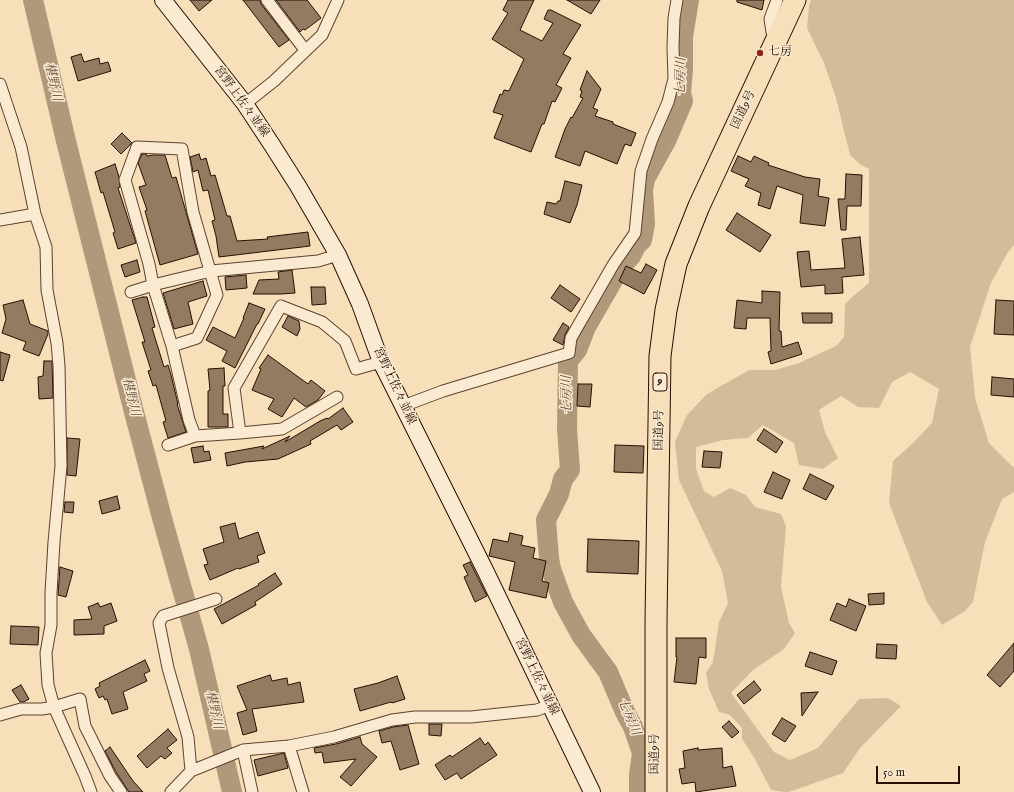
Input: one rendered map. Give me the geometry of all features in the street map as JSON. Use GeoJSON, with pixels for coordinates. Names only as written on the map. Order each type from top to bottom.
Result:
{"type":"FeatureCollection","features":[{"type":"Feature","properties":{"kind":"highway","name":"国道9号"},"geometry":{"type":"LineString","coordinates":[[656,792],[656,622],[660,356],[666,310],[676,264],[699,206],[795,0]]}},
{"type":"Feature","properties":{"kind":"main road","name":"宮野上佐々並線"},"geometry":{"type":"LineString","coordinates":[[163,0],[245,104],[294,180],[338,255],[360,304],[381,362],[592,792]]}},
{"type":"Feature","properties":{"kind":"street"},"geometry":{"type":"LineString","coordinates":[[267,0],[305,50]]}},
{"type":"Feature","properties":{"kind":"street"},"geometry":{"type":"LineString","coordinates":[[245,104],[274,81],[322,35],[338,0]]}},
{"type":"Feature","properties":{"kind":"street"},"geometry":{"type":"LineString","coordinates":[[403,406],[569,353],[571,338],[613,265],[635,233],[641,171],[652,139],[668,102],[674,79],[674,18],[677,0]]}},
{"type":"Feature","properties":{"kind":"street"},"geometry":{"type":"LineString","coordinates":[[776,42],[772,32],[770,19],[777,0]]}},
{"type":"Feature","properties":{"kind":"street"},"geometry":{"type":"LineString","coordinates":[[0,84],[21,147],[35,214],[46,247],[47,290],[57,343],[59,366],[61,466],[54,542],[51,625],[46,653],[48,685],[54,707],[91,792]]}},
{"type":"Feature","properties":{"kind":"street"},"geometry":{"type":"LineString","coordinates":[[172,346],[197,338],[217,295],[192,212],[182,149],[137,147],[125,180],[153,285],[172,346],[189,420],[195,436]]}},
{"type":"Feature","properties":{"kind":"street"},"geometry":{"type":"LineString","coordinates":[[0,220],[35,214]]}},
{"type":"Feature","properties":{"kind":"street"},"geometry":{"type":"LineString","coordinates":[[131,292],[153,285],[210,272],[318,261],[338,255]]}},
{"type":"Feature","properties":{"kind":"street"},"geometry":{"type":"LineString","coordinates":[[240,433],[234,388],[281,306],[322,322],[345,341],[356,369],[381,362]]}},
{"type":"Feature","properties":{"kind":"street"},"geometry":{"type":"LineString","coordinates":[[168,445],[195,436],[282,429],[337,397]]}},
{"type":"Feature","properties":{"kind":"street"},"geometry":{"type":"LineString","coordinates":[[194,769],[188,737],[168,668],[159,623],[163,616],[216,600]]}},
{"type":"Feature","properties":{"kind":"street"},"geometry":{"type":"LineString","coordinates":[[0,716],[21,709],[42,709],[54,707],[80,699],[85,726],[110,776],[121,792]]}},
{"type":"Feature","properties":{"kind":"street"},"geometry":{"type":"LineString","coordinates":[[171,792],[194,769],[241,751],[289,746],[334,737],[392,720],[415,717],[471,717],[537,710],[550,706]]}},
{"type":"Feature","properties":{"kind":"street"},"geometry":{"type":"LineString","coordinates":[[289,746],[303,792]]}},
{"type":"Feature","properties":{"kind":"street"},"geometry":{"type":"LineString","coordinates":[[241,751],[252,792]]}},
{"type":"Feature","properties":{"kind":"shaded area"},"geometry":{"type":"Polygon","coordinates":[[[811,0],[1014,0],[1014,245],[1008,252],[991,283],[970,347],[975,398],[989,443],[1014,468],[1014,492],[1002,499],[985,542],[973,602],[965,611],[942,625],[927,602],[889,503],[893,461],[932,423],[939,389],[910,372],[892,382],[879,408],[858,407],[841,396],[819,410],[825,432],[838,458],[823,469],[799,465],[794,443],[763,425],[748,438],[723,440],[696,447],[696,469],[704,491],[714,497],[730,488],[746,495],[755,507],[781,514],[786,526],[781,587],[789,623],[795,633],[784,649],[753,670],[731,693],[774,752],[790,760],[818,748],[859,699],[888,698],[901,706],[860,748],[843,773],[789,792],[784,792],[771,790],[755,759],[742,739],[742,728],[730,715],[719,712],[709,689],[706,673],[713,662],[719,622],[728,603],[722,571],[679,480],[675,442],[687,415],[707,394],[749,370],[775,370],[799,363],[836,346],[844,337],[845,304],[869,283],[869,169],[861,165],[850,155],[836,98],[824,63],[807,28],[809,5],[811,0]]]}},
{"type":"Feature","properties":{"kind":"building"},"geometry":{"type":"Polygon","coordinates":[[[190,0],[212,0],[199,11],[190,0]]]}},
{"type":"Feature","properties":{"kind":"building"},"geometry":{"type":"Polygon","coordinates":[[[243,0],[260,0],[261,4],[289,40],[279,47],[243,0]]]}},
{"type":"Feature","properties":{"kind":"building"},"geometry":{"type":"Polygon","coordinates":[[[276,0],[307,0],[321,18],[300,32],[276,0]]]}},
{"type":"Feature","properties":{"kind":"building"},"geometry":{"type":"Polygon","coordinates":[[[508,0],[534,0],[520,30],[542,41],[553,23],[544,19],[548,10],[551,10],[581,25],[563,54],[571,58],[556,85],[562,88],[555,102],[552,101],[544,124],[542,124],[531,152],[494,138],[503,115],[493,112],[500,94],[502,95],[504,90],[509,91],[524,59],[492,39],[508,13],[503,10],[508,0]]]}},
{"type":"Feature","properties":{"kind":"building"},"geometry":{"type":"Polygon","coordinates":[[[567,0],[600,0],[591,14],[567,0]]]}},
{"type":"Feature","properties":{"kind":"building"},"geometry":{"type":"Polygon","coordinates":[[[737,0],[764,0],[762,10],[737,2],[737,0]]]}},
{"type":"Feature","properties":{"kind":"building"},"geometry":{"type":"Polygon","coordinates":[[[81,54],[84,62],[99,58],[100,64],[108,62],[111,71],[78,81],[71,57],[81,54]]]}},
{"type":"Feature","properties":{"kind":"building"},"geometry":{"type":"Polygon","coordinates":[[[587,71],[601,89],[593,108],[598,110],[595,116],[613,122],[613,124],[636,133],[631,146],[625,144],[617,164],[585,151],[580,166],[555,157],[565,129],[583,98],[580,97],[582,91],[580,90],[587,71]]]}},
{"type":"Feature","properties":{"kind":"building"},"geometry":{"type":"Polygon","coordinates":[[[122,133],[132,143],[121,154],[111,144],[122,133]]]}},
{"type":"Feature","properties":{"kind":"building"},"geometry":{"type":"Polygon","coordinates":[[[142,154],[146,154],[147,156],[165,155],[172,178],[176,177],[198,254],[160,265],[145,211],[147,210],[139,187],[146,185],[138,163],[142,154]]]}},
{"type":"Feature","properties":{"kind":"building"},"geometry":{"type":"Polygon","coordinates":[[[199,154],[201,160],[206,158],[211,176],[215,175],[227,216],[230,216],[237,241],[268,239],[267,237],[308,232],[310,246],[219,257],[212,221],[215,220],[208,190],[203,191],[198,170],[193,172],[190,157],[199,154]]]}},
{"type":"Feature","properties":{"kind":"building"},"geometry":{"type":"Polygon","coordinates":[[[738,156],[751,162],[754,156],[769,163],[768,165],[805,177],[820,179],[818,196],[829,198],[825,226],[800,223],[803,195],[777,186],[770,209],[758,205],[761,193],[745,186],[749,179],[731,171],[738,156]]]}},
{"type":"Feature","properties":{"kind":"building"},"geometry":{"type":"Polygon","coordinates":[[[115,164],[119,177],[120,187],[118,188],[136,243],[118,249],[113,233],[115,232],[103,192],[101,193],[95,172],[115,164]]]}},
{"type":"Feature","properties":{"kind":"building"},"geometry":{"type":"Polygon","coordinates":[[[846,174],[862,175],[861,206],[847,206],[846,230],[841,230],[838,199],[845,199],[846,174]]]}},
{"type":"Feature","properties":{"kind":"building"},"geometry":{"type":"Polygon","coordinates":[[[565,181],[582,185],[577,205],[570,223],[544,214],[547,202],[556,204],[560,201],[565,181]]]}},
{"type":"Feature","properties":{"kind":"building"},"geometry":{"type":"Polygon","coordinates":[[[737,213],[771,235],[760,252],[726,230],[737,213]]]}},
{"type":"Feature","properties":{"kind":"building"},"geometry":{"type":"Polygon","coordinates":[[[860,237],[864,275],[842,277],[843,293],[825,294],[825,285],[801,287],[797,252],[809,251],[811,270],[845,268],[842,239],[860,237]]]}},
{"type":"Feature","properties":{"kind":"building"},"geometry":{"type":"Polygon","coordinates":[[[137,260],[140,272],[125,277],[121,265],[137,260]]]}},
{"type":"Feature","properties":{"kind":"building"},"geometry":{"type":"Polygon","coordinates":[[[646,264],[657,270],[644,294],[619,281],[626,266],[641,273],[646,264]]]}},
{"type":"Feature","properties":{"kind":"building"},"geometry":{"type":"Polygon","coordinates":[[[292,270],[295,293],[253,294],[259,280],[279,279],[278,272],[292,270]]]}},
{"type":"Feature","properties":{"kind":"building"},"geometry":{"type":"Polygon","coordinates":[[[246,275],[247,288],[226,290],[225,277],[246,275]]]}},
{"type":"Feature","properties":{"kind":"building"},"geometry":{"type":"Polygon","coordinates":[[[203,281],[207,296],[188,302],[193,324],[174,329],[163,293],[203,281]]]}},
{"type":"Feature","properties":{"kind":"building"},"geometry":{"type":"Polygon","coordinates":[[[560,285],[580,299],[571,312],[551,298],[560,285]]]}},
{"type":"Feature","properties":{"kind":"building"},"geometry":{"type":"Polygon","coordinates":[[[311,287],[325,287],[326,304],[312,305],[311,287]]]}},
{"type":"Feature","properties":{"kind":"building"},"geometry":{"type":"Polygon","coordinates":[[[762,291],[780,292],[779,331],[781,331],[782,347],[798,342],[802,354],[771,364],[768,352],[771,351],[770,318],[747,318],[746,329],[734,328],[737,300],[762,303],[762,291]]]}},
{"type":"Feature","properties":{"kind":"building"},"geometry":{"type":"Polygon","coordinates":[[[147,297],[155,327],[152,328],[164,367],[168,365],[177,404],[186,432],[168,438],[163,422],[166,421],[156,385],[153,386],[148,371],[151,370],[142,342],[145,342],[132,300],[147,297]]]}},
{"type":"Feature","properties":{"kind":"building"},"geometry":{"type":"Polygon","coordinates":[[[23,300],[30,324],[48,331],[39,356],[23,350],[26,342],[2,333],[6,319],[3,305],[23,300]]]}},
{"type":"Feature","properties":{"kind":"building"},"geometry":{"type":"Polygon","coordinates":[[[996,300],[1014,301],[1014,335],[994,334],[996,300]]]}},
{"type":"Feature","properties":{"kind":"building"},"geometry":{"type":"Polygon","coordinates":[[[249,303],[265,309],[235,368],[222,361],[227,351],[206,340],[213,327],[235,338],[249,303]]]}},
{"type":"Feature","properties":{"kind":"building"},"geometry":{"type":"Polygon","coordinates":[[[802,313],[832,313],[832,323],[803,323],[802,313]]]}},
{"type":"Feature","properties":{"kind":"building"},"geometry":{"type":"Polygon","coordinates":[[[288,316],[299,321],[300,329],[297,336],[282,327],[288,316]]]}},
{"type":"Feature","properties":{"kind":"building"},"geometry":{"type":"Polygon","coordinates":[[[563,323],[569,327],[565,335],[563,345],[553,340],[563,323]]]}},
{"type":"Feature","properties":{"kind":"building"},"geometry":{"type":"Polygon","coordinates":[[[0,352],[10,355],[3,381],[0,380],[0,352]]]}},
{"type":"Feature","properties":{"kind":"building"},"geometry":{"type":"Polygon","coordinates":[[[268,355],[308,384],[311,380],[325,391],[318,400],[306,407],[294,398],[282,417],[268,409],[274,399],[252,390],[261,369],[259,368],[268,355]]]}},
{"type":"Feature","properties":{"kind":"building"},"geometry":{"type":"Polygon","coordinates":[[[44,361],[52,361],[53,398],[39,399],[38,377],[43,376],[44,361]]]}},
{"type":"Feature","properties":{"kind":"building"},"geometry":{"type":"Polygon","coordinates":[[[224,368],[225,386],[223,386],[223,414],[228,414],[228,427],[208,427],[208,391],[210,390],[208,369],[224,368]]]}},
{"type":"Feature","properties":{"kind":"building"},"geometry":{"type":"Polygon","coordinates":[[[992,377],[1014,379],[1014,397],[991,395],[992,377]]]}},
{"type":"Feature","properties":{"kind":"building"},"geometry":{"type":"Polygon","coordinates":[[[578,384],[592,384],[590,407],[577,406],[578,384]]]}},
{"type":"Feature","properties":{"kind":"building"},"geometry":{"type":"Polygon","coordinates":[[[343,408],[353,422],[341,430],[337,425],[310,441],[311,444],[278,459],[245,462],[227,466],[225,453],[264,446],[262,449],[290,436],[285,442],[320,421],[327,418],[328,419],[343,408]]]}},
{"type":"Feature","properties":{"kind":"building"},"geometry":{"type":"Polygon","coordinates":[[[764,429],[783,442],[776,453],[757,440],[764,429]]]}},
{"type":"Feature","properties":{"kind":"building"},"geometry":{"type":"Polygon","coordinates":[[[67,438],[80,439],[76,476],[67,475],[67,438]]]}},
{"type":"Feature","properties":{"kind":"building"},"geometry":{"type":"Polygon","coordinates":[[[615,445],[644,446],[643,473],[614,472],[615,445]]]}},
{"type":"Feature","properties":{"kind":"building"},"geometry":{"type":"Polygon","coordinates":[[[203,446],[204,452],[209,451],[211,460],[194,463],[191,448],[203,446]]]}},
{"type":"Feature","properties":{"kind":"building"},"geometry":{"type":"Polygon","coordinates":[[[704,451],[722,452],[720,468],[702,467],[704,451]]]}},
{"type":"Feature","properties":{"kind":"building"},"geometry":{"type":"Polygon","coordinates":[[[773,472],[790,480],[782,499],[764,492],[773,472]]]}},
{"type":"Feature","properties":{"kind":"building"},"geometry":{"type":"Polygon","coordinates":[[[810,474],[834,486],[826,500],[803,489],[810,474]]]}},
{"type":"Feature","properties":{"kind":"building"},"geometry":{"type":"Polygon","coordinates":[[[117,496],[120,509],[102,514],[99,501],[117,496]]]}},
{"type":"Feature","properties":{"kind":"building"},"geometry":{"type":"Polygon","coordinates":[[[65,502],[74,502],[73,513],[64,512],[65,502]]]}},
{"type":"Feature","properties":{"kind":"building"},"geometry":{"type":"Polygon","coordinates":[[[235,523],[239,539],[258,532],[265,553],[257,556],[259,562],[239,569],[238,568],[210,580],[204,565],[208,564],[203,549],[224,542],[220,527],[235,523]]]}},
{"type":"Feature","properties":{"kind":"building"},"geometry":{"type":"Polygon","coordinates":[[[510,533],[523,536],[521,545],[535,548],[533,558],[546,561],[542,581],[549,583],[546,598],[509,590],[515,562],[489,556],[493,539],[508,542],[510,533]]]}},
{"type":"Feature","properties":{"kind":"building"},"geometry":{"type":"Polygon","coordinates":[[[588,539],[639,541],[638,574],[587,572],[588,539]]]}},
{"type":"Feature","properties":{"kind":"building"},"geometry":{"type":"Polygon","coordinates":[[[470,562],[487,596],[475,602],[464,577],[468,575],[463,565],[470,562]]]}},
{"type":"Feature","properties":{"kind":"building"},"geometry":{"type":"Polygon","coordinates":[[[60,567],[73,571],[66,597],[58,595],[60,567]]]}},
{"type":"Feature","properties":{"kind":"building"},"geometry":{"type":"Polygon","coordinates":[[[275,573],[282,584],[255,602],[256,605],[222,624],[214,609],[259,585],[258,584],[275,573]]]}},
{"type":"Feature","properties":{"kind":"building"},"geometry":{"type":"Polygon","coordinates":[[[884,593],[884,604],[869,605],[868,594],[884,593]]]}},
{"type":"Feature","properties":{"kind":"building"},"geometry":{"type":"Polygon","coordinates":[[[849,599],[866,606],[856,631],[830,620],[837,603],[846,607],[849,599]]]}},
{"type":"Feature","properties":{"kind":"building"},"geometry":{"type":"Polygon","coordinates":[[[98,603],[100,607],[111,603],[117,621],[104,626],[104,634],[74,635],[74,620],[92,619],[88,607],[98,603]]]}},
{"type":"Feature","properties":{"kind":"building"},"geometry":{"type":"Polygon","coordinates":[[[11,626],[39,627],[38,645],[10,644],[11,626]]]}},
{"type":"Feature","properties":{"kind":"building"},"geometry":{"type":"Polygon","coordinates":[[[676,638],[706,638],[706,658],[699,657],[696,684],[674,682],[677,657],[676,638]]]}},
{"type":"Feature","properties":{"kind":"building"},"geometry":{"type":"Polygon","coordinates":[[[1014,643],[1014,671],[1000,687],[987,675],[1014,643]]]}},
{"type":"Feature","properties":{"kind":"building"},"geometry":{"type":"Polygon","coordinates":[[[877,644],[897,645],[896,659],[876,658],[877,644]]]}},
{"type":"Feature","properties":{"kind":"building"},"geometry":{"type":"Polygon","coordinates":[[[810,652],[837,661],[832,675],[805,666],[810,652]]]}},
{"type":"Feature","properties":{"kind":"building"},"geometry":{"type":"Polygon","coordinates":[[[145,660],[150,671],[144,674],[147,681],[123,692],[128,709],[112,714],[107,699],[105,700],[103,696],[99,698],[95,689],[100,686],[99,683],[145,660]]]}},
{"type":"Feature","properties":{"kind":"building"},"geometry":{"type":"Polygon","coordinates":[[[270,675],[272,681],[287,678],[288,685],[300,682],[304,702],[252,709],[257,731],[243,735],[237,713],[247,710],[237,686],[270,675]]]}},
{"type":"Feature","properties":{"kind":"building"},"geometry":{"type":"Polygon","coordinates":[[[397,676],[405,699],[360,711],[354,689],[378,683],[397,676]]]}},
{"type":"Feature","properties":{"kind":"building"},"geometry":{"type":"Polygon","coordinates":[[[754,681],[761,690],[744,704],[737,695],[754,681]]]}},
{"type":"Feature","properties":{"kind":"building"},"geometry":{"type":"Polygon","coordinates":[[[21,685],[29,699],[24,702],[20,702],[12,690],[21,685]]]}},
{"type":"Feature","properties":{"kind":"building"},"geometry":{"type":"Polygon","coordinates":[[[818,692],[802,716],[801,693],[818,692]]]}},
{"type":"Feature","properties":{"kind":"building"},"geometry":{"type":"Polygon","coordinates":[[[782,718],[796,726],[785,742],[772,734],[782,718]]]}},
{"type":"Feature","properties":{"kind":"building"},"geometry":{"type":"Polygon","coordinates":[[[729,721],[739,732],[732,738],[722,727],[729,721]]]}},
{"type":"Feature","properties":{"kind":"building"},"geometry":{"type":"Polygon","coordinates":[[[429,724],[442,724],[441,736],[429,735],[429,724]]]}},
{"type":"Feature","properties":{"kind":"building"},"geometry":{"type":"Polygon","coordinates":[[[408,725],[419,764],[400,770],[391,741],[382,743],[379,731],[408,725]]]}},
{"type":"Feature","properties":{"kind":"building"},"geometry":{"type":"Polygon","coordinates":[[[168,729],[177,740],[167,748],[172,753],[165,759],[161,756],[147,768],[137,756],[168,729]]]}},
{"type":"Feature","properties":{"kind":"building"},"geometry":{"type":"Polygon","coordinates":[[[360,737],[362,744],[377,757],[351,786],[340,777],[356,759],[324,763],[322,752],[315,753],[314,748],[336,744],[360,737]]]}},
{"type":"Feature","properties":{"kind":"building"},"geometry":{"type":"Polygon","coordinates":[[[480,738],[485,745],[488,742],[497,755],[461,779],[457,773],[445,780],[435,765],[450,755],[452,757],[480,738]]]}},
{"type":"Feature","properties":{"kind":"building"},"geometry":{"type":"Polygon","coordinates":[[[110,747],[133,781],[143,792],[129,792],[105,751],[110,747]]]}},
{"type":"Feature","properties":{"kind":"building"},"geometry":{"type":"Polygon","coordinates":[[[698,748],[698,750],[722,748],[723,768],[732,766],[736,786],[696,792],[695,782],[682,784],[679,769],[685,768],[683,751],[698,748]]]}},
{"type":"Feature","properties":{"kind":"building"},"geometry":{"type":"Polygon","coordinates":[[[284,753],[288,768],[258,776],[254,760],[284,753]]]}},
{"type":"Feature","properties":{"kind":"waterway","name":"椹野川"},"geometry":{"type":"LineString","coordinates":[[33,0],[66,141],[134,412],[199,649],[232,792]]}},
{"type":"Feature","properties":{"kind":"waterway","name":"七房川"},"geometry":{"type":"LineString","coordinates":[[639,792],[639,775],[642,753],[633,727],[608,672],[581,635],[563,602],[551,569],[546,520],[559,494],[563,479],[570,470],[567,429],[568,361],[577,350],[586,327],[620,268],[631,256],[636,246],[642,240],[645,224],[643,190],[645,179],[666,141],[683,101],[681,93],[683,37],[689,0]]}},
{"type":"Feature","properties":{"kind":"place","name":"七房"},"geometry":{"type":"Point","coordinates":[760,53]}}]}
